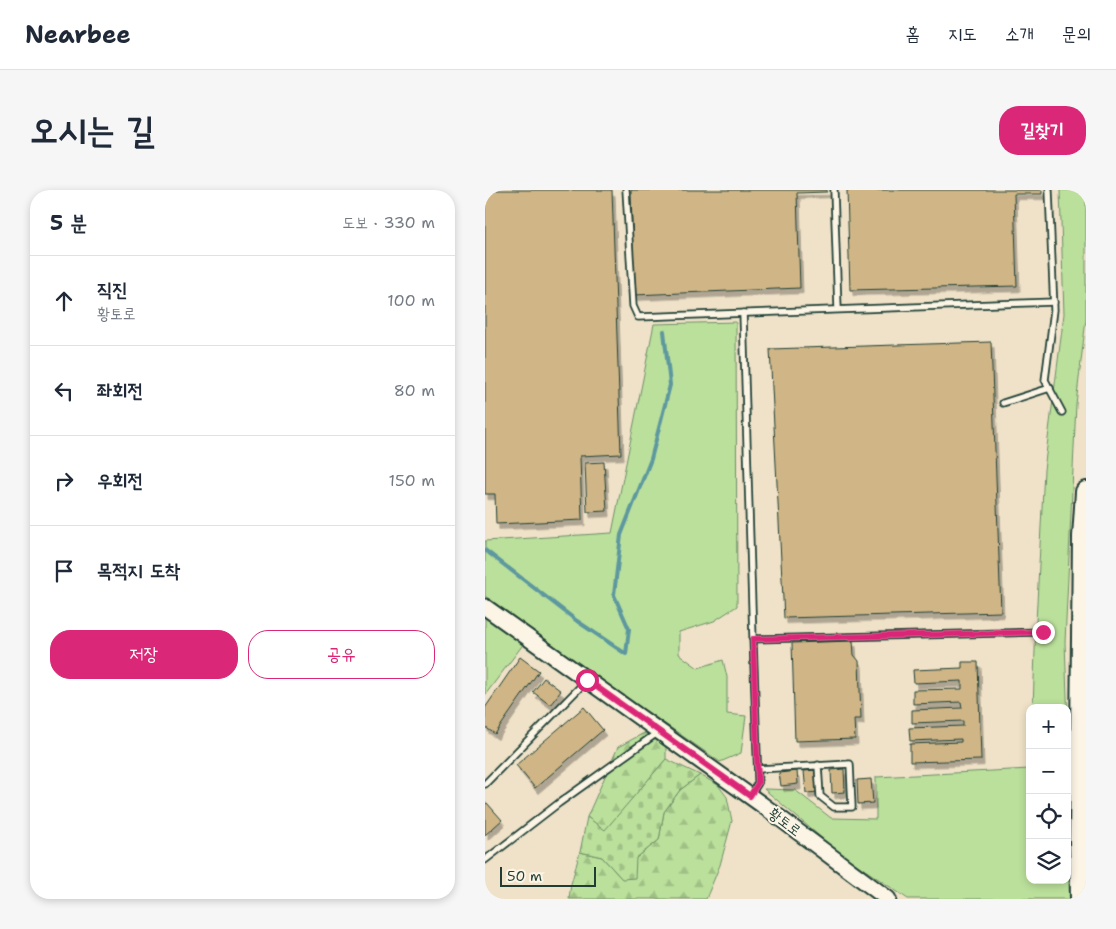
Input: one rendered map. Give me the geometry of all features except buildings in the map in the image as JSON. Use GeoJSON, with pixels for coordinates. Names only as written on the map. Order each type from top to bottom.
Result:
{"type":"FeatureCollection","features":[{"type":"Feature","properties":{"kind":"highway"},"geometry":{"type":"LineString","coordinates":[[1081,899],[1083,547],[1086,492]]}},
{"type":"Feature","properties":{"kind":"main road","name":"황토로"},"geometry":{"type":"LineString","coordinates":[[485,608],[750,796],[888,899]]}},
{"type":"Feature","properties":{"kind":"lane"},"geometry":{"type":"LineString","coordinates":[[626,190],[633,306],[639,317],[1054,302]]}},
{"type":"Feature","properties":{"kind":"lane"},"geometry":{"type":"LineString","coordinates":[[834,190],[838,309]]}},
{"type":"Feature","properties":{"kind":"lane"},"geometry":{"type":"LineString","coordinates":[[1049,190],[1054,302],[1045,380],[1062,412]]}},
{"type":"Feature","properties":{"kind":"lane"},"geometry":{"type":"LineString","coordinates":[[743,313],[758,769],[758,783],[750,796]]}},
{"type":"Feature","properties":{"kind":"lane"},"geometry":{"type":"LineString","coordinates":[[1003,403],[1050,388]]}},
{"type":"Feature","properties":{"kind":"lane"},"geometry":{"type":"LineString","coordinates":[[753,639],[1043,632]]}},
{"type":"Feature","properties":{"kind":"lane"},"geometry":{"type":"LineString","coordinates":[[485,784],[587,680]]}},
{"type":"Feature","properties":{"kind":"lane"},"geometry":{"type":"LineString","coordinates":[[485,860],[559,803],[659,731]]}},
{"type":"Feature","properties":{"kind":"lane"},"geometry":{"type":"LineString","coordinates":[[758,769],[818,765],[850,764],[853,807],[833,807],[820,796],[818,765]]}},
{"type":"Feature","properties":{"kind":"green space"},"geometry":{"type":"Polygon","coordinates":[[[1060,190],[1086,190],[1086,319],[1076,404],[1065,642],[1067,704],[1033,704],[1044,470],[1064,314],[1060,190]]]}},
{"type":"Feature","properties":{"kind":"green space"},"geometry":{"type":"Polygon","coordinates":[[[736,322],[737,606],[714,621],[679,632],[679,654],[698,668],[723,660],[727,677],[727,714],[746,716],[741,753],[720,762],[485,596],[485,541],[612,533],[654,324],[736,322]]]}},
{"type":"Feature","properties":{"kind":"green space"},"geometry":{"type":"Polygon","coordinates":[[[485,615],[525,642],[485,695],[485,615]]]}},
{"type":"Feature","properties":{"kind":"green space"},"geometry":{"type":"Polygon","coordinates":[[[644,733],[666,746],[666,759],[605,831],[587,817],[618,747],[644,733]]]}},
{"type":"Feature","properties":{"kind":"green space"},"geometry":{"type":"Polygon","coordinates":[[[666,759],[700,775],[680,790],[664,812],[659,840],[636,858],[635,878],[622,879],[602,857],[580,852],[587,817],[605,830],[666,759]]]}},
{"type":"Feature","properties":{"kind":"green space"},"geometry":{"type":"Polygon","coordinates":[[[1026,769],[1026,884],[1071,884],[1071,899],[908,899],[837,851],[764,789],[795,790],[831,818],[876,819],[876,777],[1026,769]]]}},
{"type":"Feature","properties":{"kind":"green space"},"geometry":{"type":"Polygon","coordinates":[[[700,775],[718,785],[727,797],[732,821],[720,865],[706,899],[569,899],[580,852],[602,857],[622,879],[636,858],[659,840],[664,812],[680,790],[700,775]]]}},
{"type":"Feature","properties":{"kind":"waterway"},"geometry":{"type":"LineString","coordinates":[[485,550],[577,621],[626,654],[629,629],[614,595],[621,535],[651,459],[670,385],[664,331]]}},
{"type":"Feature","properties":{"kind":"route"},"geometry":{"type":"LineString","coordinates":[[587,680],[750,796],[758,783],[753,639],[1043,632]]}}]}
